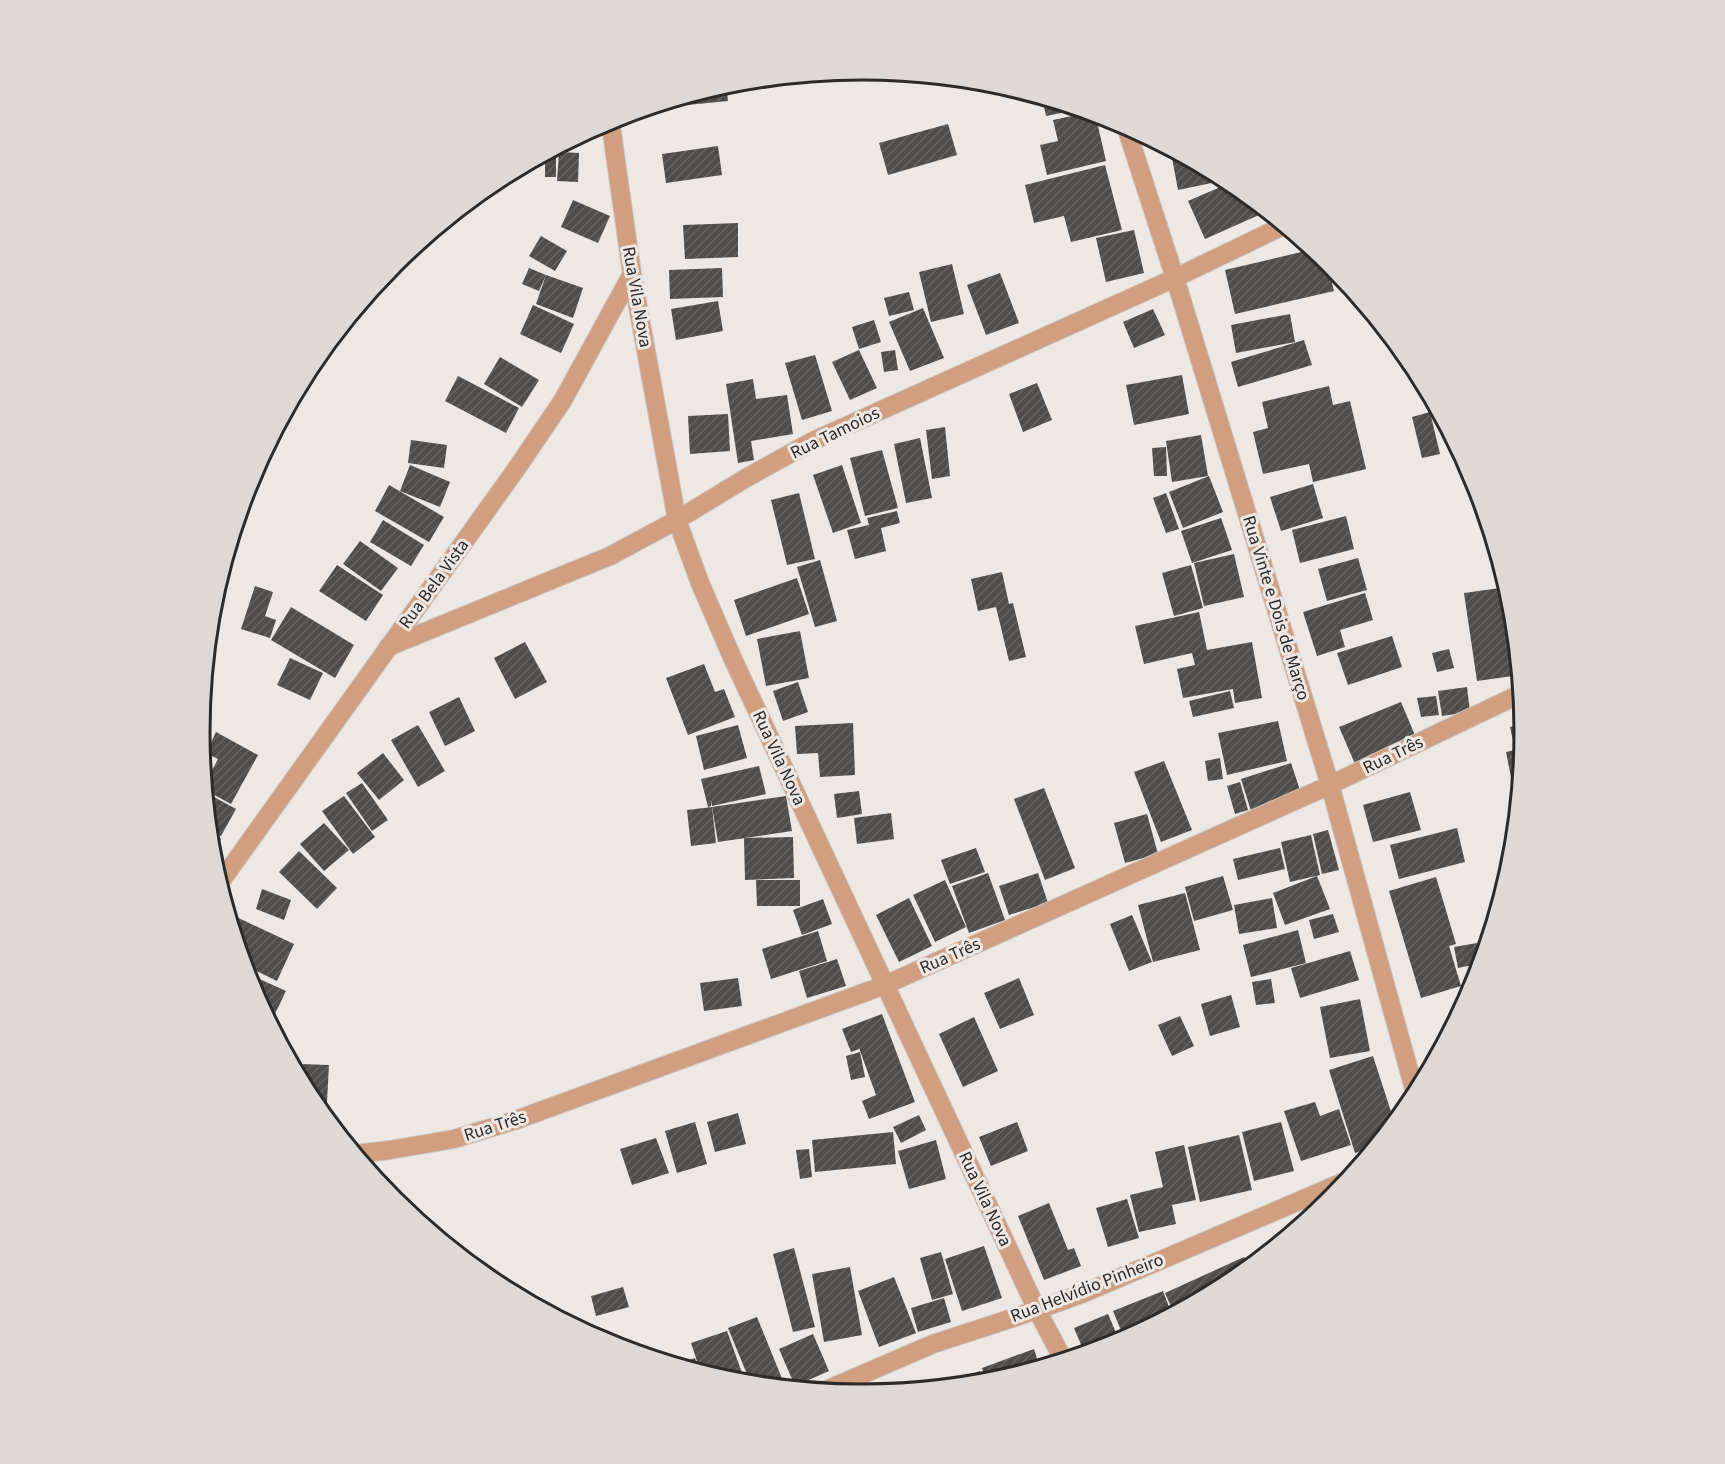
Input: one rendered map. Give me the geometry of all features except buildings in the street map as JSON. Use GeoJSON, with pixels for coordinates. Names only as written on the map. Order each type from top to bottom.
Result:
{"type":"FeatureCollection","features":[{"type":"Feature","properties":{"kind":"street","name":"Rua Vila Nova"},"geometry":{"type":"LineString","coordinates":[[612,130],[632,273],[678,520],[700,583],[732,657],[1037,1310],[1060,1353]]}},
{"type":"Feature","properties":{"kind":"street","name":"Rua Vinte e Dois de Março"},"geometry":{"type":"LineString","coordinates":[[1129,137],[1330,785],[1412,1083]]}},
{"type":"Feature","properties":{"kind":"street","name":"Rua Tamoios"},"geometry":{"type":"LineString","coordinates":[[388,647],[610,556],[678,520],[746,478],[813,441],[1174,278],[1278,228]]}},
{"type":"Feature","properties":{"kind":"street","name":"Rua Bela Vista"},"geometry":{"type":"LineString","coordinates":[[226,874],[517,468],[563,400],[632,273]]}},
{"type":"Feature","properties":{"kind":"street"},"geometry":{"type":"LineString","coordinates":[[599,336],[637,299]]}},
{"type":"Feature","properties":{"kind":"street","name":"Rua Três"},"geometry":{"type":"LineString","coordinates":[[365,1153],[454,1139],[516,1120],[885,985],[1330,785],[1514,697]]}},
{"type":"Feature","properties":{"kind":"street","name":"Rua Helvídio Pinheiro"},"geometry":{"type":"LineString","coordinates":[[841,1384],[933,1344],[1084,1293],[1328,1188]]}}]}
